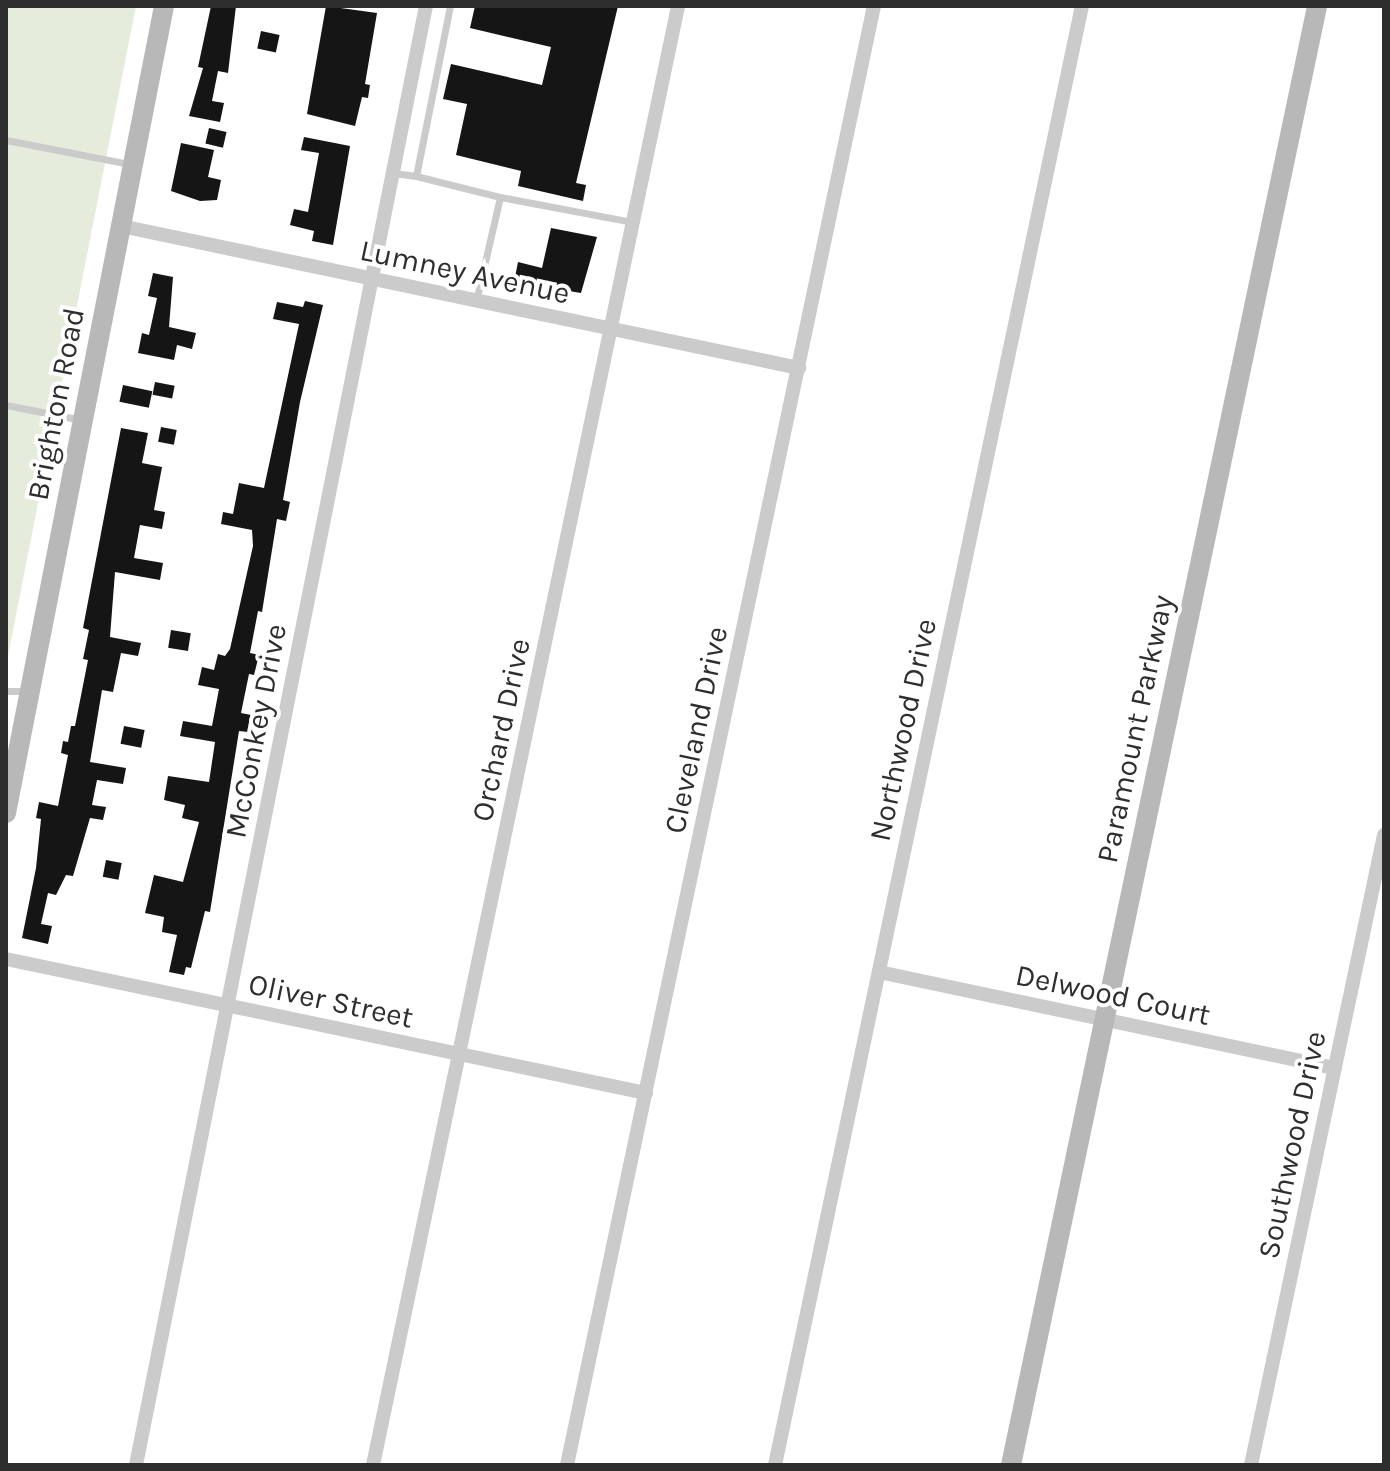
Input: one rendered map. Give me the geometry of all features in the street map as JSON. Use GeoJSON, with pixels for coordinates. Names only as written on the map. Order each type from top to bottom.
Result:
{"type":"FeatureCollection","features":[{"type":"Feature","properties":{"kind":"street","name":"Brighton Road"},"geometry":{"type":"LineString","coordinates":[[6,813],[164,6]]}},
{"type":"Feature","properties":{"kind":"street","name":"McConkey Drive"},"geometry":{"type":"LineString","coordinates":[[136,1465],[426,6]]}},
{"type":"Feature","properties":{"kind":"street","name":"Orchard Drive"},"geometry":{"type":"LineString","coordinates":[[373,1465],[678,6]]}},
{"type":"Feature","properties":{"kind":"street","name":"Cleveland Drive"},"geometry":{"type":"LineString","coordinates":[[567,1465],[874,6]]}},
{"type":"Feature","properties":{"kind":"street","name":"Northwood Drive"},"geometry":{"type":"LineString","coordinates":[[775,1465],[1082,6]]}},
{"type":"Feature","properties":{"kind":"street","name":"Paramount Parkway"},"geometry":{"type":"LineString","coordinates":[[1011,1465],[1317,6]]}},
{"type":"Feature","properties":{"kind":"street","name":"Lumney Avenue"},"geometry":{"type":"LineString","coordinates":[[121,226],[799,368]]}},
{"type":"Feature","properties":{"kind":"street","name":"Southwood Drive"},"geometry":{"type":"LineString","coordinates":[[1251,1465],[1384,835]]}},
{"type":"Feature","properties":{"kind":"street","name":"Oliver Street"},"geometry":{"type":"LineString","coordinates":[[6,959],[646,1093]]}},
{"type":"Feature","properties":{"kind":"street","name":"Delwood Court"},"geometry":{"type":"LineString","coordinates":[[879,972],[1335,1068]]}},
{"type":"Feature","properties":{"kind":"lane"},"geometry":{"type":"LineString","coordinates":[[416,176],[450,6]]}},
{"type":"Feature","properties":{"kind":"lane"},"geometry":{"type":"LineString","coordinates":[[6,140],[133,165]]}},
{"type":"Feature","properties":{"kind":"lane"},"geometry":{"type":"LineString","coordinates":[[394,173],[633,222]]}},
{"type":"Feature","properties":{"kind":"lane"},"geometry":{"type":"LineString","coordinates":[[476,301],[500,197]]}},
{"type":"Feature","properties":{"kind":"lane"},"geometry":{"type":"LineString","coordinates":[[6,405],[83,421]]}},
{"type":"Feature","properties":{"kind":"lane"},"geometry":{"type":"LineString","coordinates":[[6,691],[30,691]]}},
{"type":"Feature","properties":{"kind":"green space"},"geometry":{"type":"Polygon","coordinates":[[[6,6],[136,6],[6,666],[6,6]]]}},
{"type":"Feature","properties":{"kind":"building"},"geometry":{"type":"Polygon","coordinates":[[[211,6],[236,6],[228,73],[218,71],[212,101],[224,103],[220,122],[189,116],[203,68],[198,67],[211,6]]]}},
{"type":"Feature","properties":{"kind":"building"},"geometry":{"type":"Polygon","coordinates":[[[326,6],[377,13],[365,84],[370,85],[368,98],[362,97],[355,126],[307,114],[326,6]]]}},
{"type":"Feature","properties":{"kind":"building"},"geometry":{"type":"Polygon","coordinates":[[[475,6],[618,6],[576,183],[586,185],[583,201],[518,186],[521,171],[456,155],[467,104],[443,99],[451,64],[542,85],[551,47],[470,28],[475,6]]]}},
{"type":"Feature","properties":{"kind":"building"},"geometry":{"type":"Polygon","coordinates":[[[261,31],[280,35],[276,53],[257,49],[261,31]]]}},
{"type":"Feature","properties":{"kind":"building"},"geometry":{"type":"Polygon","coordinates":[[[209,128],[227,132],[223,148],[205,144],[209,128]]]}},
{"type":"Feature","properties":{"kind":"building"},"geometry":{"type":"Polygon","coordinates":[[[304,137],[350,146],[333,245],[312,241],[314,231],[290,225],[294,209],[308,212],[319,153],[301,150],[304,137]]]}},
{"type":"Feature","properties":{"kind":"building"},"geometry":{"type":"Polygon","coordinates":[[[181,143],[214,150],[208,177],[221,180],[217,200],[200,201],[171,191],[181,143]]]}},
{"type":"Feature","properties":{"kind":"building"},"geometry":{"type":"Polygon","coordinates":[[[551,228],[597,237],[581,293],[514,282],[518,262],[542,268],[551,228]]]}},
{"type":"Feature","properties":{"kind":"building"},"geometry":{"type":"Polygon","coordinates":[[[153,273],[173,277],[169,327],[196,333],[192,349],[177,345],[174,360],[138,353],[142,333],[149,335],[157,298],[148,296],[153,273]]]}},
{"type":"Feature","properties":{"kind":"building"},"geometry":{"type":"Polygon","coordinates":[[[305,301],[323,305],[300,402],[283,500],[290,502],[286,521],[277,519],[262,612],[258,611],[250,653],[259,655],[254,675],[249,674],[241,713],[251,715],[248,732],[239,731],[210,912],[205,911],[191,968],[186,967],[184,975],[169,972],[177,935],[162,932],[164,917],[145,913],[154,875],[183,882],[199,822],[182,818],[185,805],[164,800],[168,776],[209,782],[215,742],[180,736],[183,721],[212,726],[219,689],[198,685],[202,667],[214,670],[218,654],[225,656],[230,649],[253,546],[252,530],[221,524],[223,512],[233,514],[239,483],[264,488],[299,324],[273,319],[277,302],[303,307],[305,301]]]}},
{"type":"Feature","properties":{"kind":"building"},"geometry":{"type":"Polygon","coordinates":[[[155,382],[175,386],[172,399],[153,395],[155,382]]]}},
{"type":"Feature","properties":{"kind":"building"},"geometry":{"type":"Polygon","coordinates":[[[123,385],[152,391],[149,408],[119,402],[123,385]]]}},
{"type":"Feature","properties":{"kind":"building"},"geometry":{"type":"Polygon","coordinates":[[[161,427],[177,430],[174,445],[158,442],[161,427]]]}},
{"type":"Feature","properties":{"kind":"building"},"geometry":{"type":"Polygon","coordinates":[[[121,428],[148,433],[142,463],[162,467],[154,510],[165,512],[162,529],[140,525],[134,558],[163,563],[160,580],[115,572],[110,637],[141,643],[138,656],[121,653],[113,692],[102,690],[90,762],[126,768],[123,784],[97,780],[92,805],[106,807],[103,820],[90,818],[73,876],[66,875],[56,895],[48,893],[41,924],[52,926],[48,944],[22,938],[36,868],[41,819],[36,818],[39,802],[58,806],[68,755],[61,753],[63,741],[68,742],[71,726],[75,726],[88,660],[83,659],[89,630],[83,628],[121,428]]]}},
{"type":"Feature","properties":{"kind":"building"},"geometry":{"type":"Polygon","coordinates":[[[171,630],[191,633],[188,651],[168,648],[171,630]]]}},
{"type":"Feature","properties":{"kind":"building"},"geometry":{"type":"Polygon","coordinates":[[[124,726],[145,730],[141,748],[121,744],[124,726]]]}},
{"type":"Feature","properties":{"kind":"building"},"geometry":{"type":"Polygon","coordinates":[[[106,860],[122,863],[118,880],[103,877],[106,860]]]}}]}
